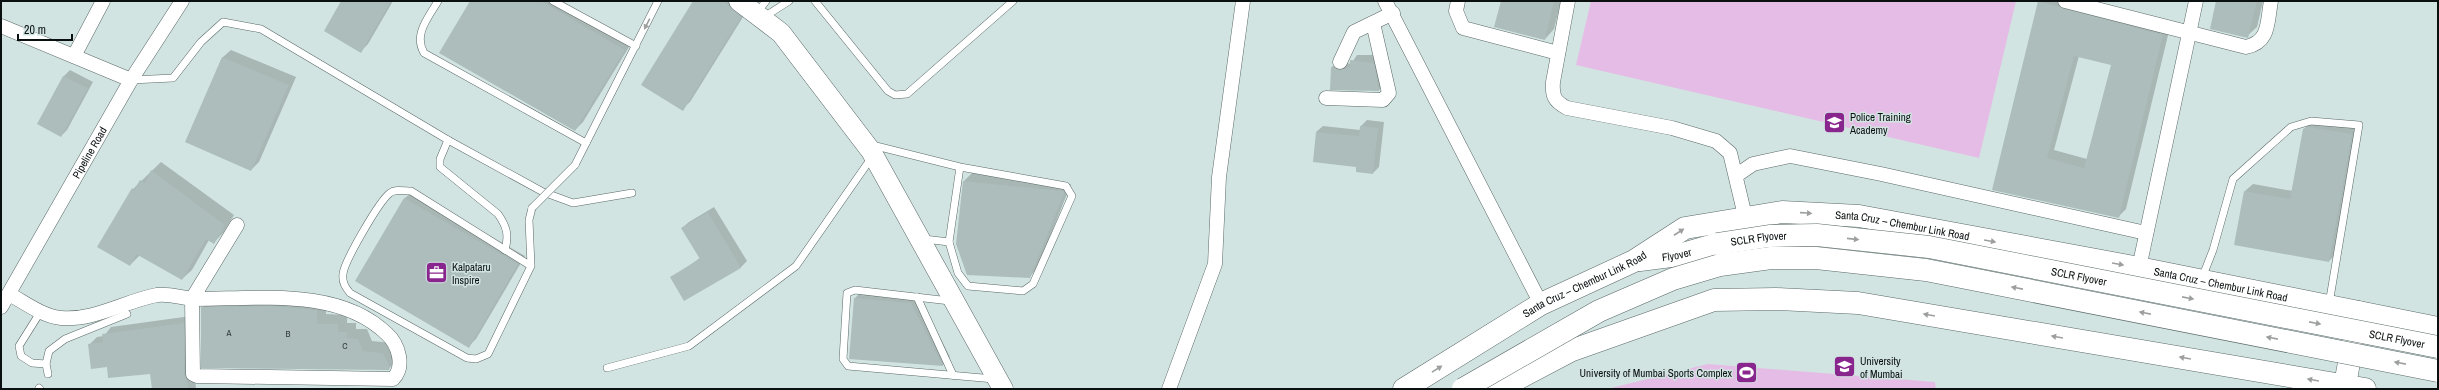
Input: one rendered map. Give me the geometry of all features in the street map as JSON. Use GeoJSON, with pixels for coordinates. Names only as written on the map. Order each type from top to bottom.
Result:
{"type":"FeatureCollection","features":[{"type":"Feature","properties":{"kind":"highway","name":"Santa Cruz – Chembur Link Road"},"geometry":{"type":"LineString","coordinates":[[1404,389],[1541,304],[1634,261],[1685,228],[1745,216],[1782,212],[1859,216],[2139,268],[2438,328]]}},
{"type":"Feature","properties":{"kind":"highway","name":"SCLR Flyover"},"geometry":{"type":"LineString","coordinates":[[1717,244],[1769,236],[1817,235],[1929,247],[2438,347]]}},
{"type":"Feature","properties":{"kind":"highway","name":"Flyover"},"geometry":{"type":"LineString","coordinates":[[1634,261],[1680,255],[1717,244]]}},
{"type":"Feature","properties":{"kind":"highway"},"geometry":{"type":"LineString","coordinates":[[1463,389],[1605,308],[1673,279],[1720,265],[1771,258],[1816,258],[1926,270],[2438,371]]}},
{"type":"Feature","properties":{"kind":"highway"},"geometry":{"type":"LineString","coordinates":[[1498,389],[1570,350],[1714,300],[1776,299],[1858,303],[2355,387],[2359,311]]}},
{"type":"Feature","properties":{"kind":"street"},"geometry":{"type":"LineString","coordinates":[[74,56],[103,1]]}},
{"type":"Feature","properties":{"kind":"street","name":"Pipeline Road"},"geometry":{"type":"LineString","coordinates":[[1,307],[10,294],[131,80],[182,1]]}},
{"type":"Feature","properties":{"kind":"street"},"geometry":{"type":"LineString","coordinates":[[739,1],[761,11],[781,33],[869,149],[1001,384]]}},
{"type":"Feature","properties":{"kind":"street"},"geometry":{"type":"LineString","coordinates":[[1169,389],[1215,264],[1219,177],[1243,1]]}},
{"type":"Feature","properties":{"kind":"street"},"geometry":{"type":"LineString","coordinates":[[1385,1],[1393,13],[1541,304]]}},
{"type":"Feature","properties":{"kind":"street"},"geometry":{"type":"LineString","coordinates":[[1458,1],[1456,11],[1463,28],[1558,53]]}},
{"type":"Feature","properties":{"kind":"street"},"geometry":{"type":"LineString","coordinates":[[1568,1],[1552,94],[1556,103],[1567,108],[1672,128],[1716,141],[1730,152],[1737,175],[1745,216]]}},
{"type":"Feature","properties":{"kind":"street"},"geometry":{"type":"LineString","coordinates":[[2065,1],[2246,47],[2256,45],[2264,38],[2272,1]]}},
{"type":"Feature","properties":{"kind":"street"},"geometry":{"type":"LineString","coordinates":[[2139,268],[2196,1]]}},
{"type":"Feature","properties":{"kind":"street"},"geometry":{"type":"LineString","coordinates":[[1340,62],[1354,32],[1393,13]]}},
{"type":"Feature","properties":{"kind":"street"},"geometry":{"type":"LineString","coordinates":[[1326,98],[1383,100],[1386,97],[1389,92],[1373,23]]}},
{"type":"Feature","properties":{"kind":"street"},"geometry":{"type":"LineString","coordinates":[[1,26],[131,80]]}},
{"type":"Feature","properties":{"kind":"street"},"geometry":{"type":"LineString","coordinates":[[1737,175],[1753,164],[1790,156],[1889,176],[2146,234]]}},
{"type":"Feature","properties":{"kind":"street"},"geometry":{"type":"LineString","coordinates":[[10,294],[41,311],[59,318],[75,319],[136,299],[160,295],[192,299],[302,299],[333,303],[339,308],[363,316],[392,338],[398,353],[400,368],[393,379],[197,376],[192,372],[192,299],[237,224]]}},
{"type":"Feature","properties":{"kind":"lane"},"geometry":{"type":"LineString","coordinates":[[438,1],[420,34],[420,45],[424,52],[586,143]]}},
{"type":"Feature","properties":{"kind":"lane"},"geometry":{"type":"LineString","coordinates":[[554,1],[636,46]]}},
{"type":"Feature","properties":{"kind":"lane"},"geometry":{"type":"LineString","coordinates":[[531,266],[411,191],[400,190],[390,193],[380,204],[344,265],[343,280],[344,287],[350,293],[467,358],[476,359],[488,354],[531,266],[529,220],[532,208],[575,165],[658,1]]}},
{"type":"Feature","properties":{"kind":"lane"},"geometry":{"type":"LineString","coordinates":[[761,11],[789,1]]}},
{"type":"Feature","properties":{"kind":"lane"},"geometry":{"type":"LineString","coordinates":[[815,1],[888,91],[895,95],[907,94],[1013,1]]}},
{"type":"Feature","properties":{"kind":"lane"},"geometry":{"type":"LineString","coordinates":[[131,80],[173,78],[200,42],[223,22],[261,29],[448,140],[543,192],[573,203],[632,193]]}},
{"type":"Feature","properties":{"kind":"lane"},"geometry":{"type":"LineString","coordinates":[[2201,280],[2213,250],[2233,178],[2291,127],[2311,121],[2360,125],[2328,306]]}},
{"type":"Feature","properties":{"kind":"lane"},"geometry":{"type":"LineString","coordinates":[[448,140],[440,159],[440,168],[498,214],[505,223],[509,236],[505,250]]}},
{"type":"Feature","properties":{"kind":"lane"},"geometry":{"type":"LineString","coordinates":[[607,368],[690,346],[796,266],[869,149],[1066,186],[1072,196],[1033,284],[1023,291],[968,286],[958,273],[949,242],[960,167]]}},
{"type":"Feature","properties":{"kind":"lane"},"geometry":{"type":"LineString","coordinates":[[919,239],[949,242]]}},
{"type":"Feature","properties":{"kind":"lane"},"geometry":{"type":"LineString","coordinates":[[955,302],[855,290],[847,294],[843,359],[848,366],[953,375],[1001,384]]}},
{"type":"Feature","properties":{"kind":"lane"},"geometry":{"type":"LineString","coordinates":[[917,297],[953,375]]}},
{"type":"Feature","properties":{"kind":"lane"},"geometry":{"type":"LineString","coordinates":[[41,311],[22,340],[19,350],[21,356],[32,363],[46,364]]}},
{"type":"Feature","properties":{"kind":"lane"},"geometry":{"type":"LineString","coordinates":[[48,374],[46,364],[50,350],[65,339],[127,314]]}},
{"type":"Feature","properties":{"kind":"shaded area"},"geometry":{"type":"Polygon","coordinates":[[[1591,1],[2016,1],[1979,158],[1576,65],[1591,1]]]}},
{"type":"Feature","properties":{"kind":"shaded area","name":"University of Mumbai Sports Complex"},"geometry":{"type":"Polygon","coordinates":[[[1708,364],[1935,382],[1936,389],[1607,389],[1708,364]]]}},
{"type":"Feature","properties":{"kind":"building"},"geometry":{"type":"Polygon","coordinates":[[[341,1],[391,1],[361,53],[324,31],[341,1]]]}},
{"type":"Feature","properties":{"kind":"building"},"geometry":{"type":"Polygon","coordinates":[[[470,1],[541,1],[625,50],[575,131],[439,53],[470,1]]]}},
{"type":"Feature","properties":{"kind":"building"},"geometry":{"type":"Polygon","coordinates":[[[693,1],[724,1],[741,17],[683,111],[641,85],[693,1]]]}},
{"type":"Feature","properties":{"kind":"building"},"geometry":{"type":"Polygon","coordinates":[[[1501,1],[1554,1],[1545,40],[1494,27],[1501,1]]]}},
{"type":"Feature","properties":{"kind":"building"},"geometry":{"type":"Polygon","coordinates":[[[2038,1],[2163,35],[2119,218],[1992,190],[2038,1]],[[2074,56],[2047,158],[2084,168],[2111,65],[2074,56]]]}},
{"type":"Feature","properties":{"kind":"building"},"geometry":{"type":"Polygon","coordinates":[[[2216,1],[2257,1],[2248,38],[2210,29],[2216,1]]]}},
{"type":"Feature","properties":{"kind":"building"},"geometry":{"type":"Polygon","coordinates":[[[222,57],[289,85],[251,171],[185,142],[222,57]]]}},
{"type":"Feature","properties":{"kind":"building"},"geometry":{"type":"Polygon","coordinates":[[[1350,60],[1374,63],[1379,91],[1330,90],[1331,67],[1340,70],[1350,67],[1350,60]]]}},
{"type":"Feature","properties":{"kind":"building"},"geometry":{"type":"Polygon","coordinates":[[[63,76],[88,88],[61,137],[37,124],[63,76]]]}},
{"type":"Feature","properties":{"kind":"building"},"geometry":{"type":"Polygon","coordinates":[[[1360,126],[1378,128],[1373,174],[1356,172],[1356,167],[1313,162],[1316,132],[1359,136],[1360,126]]]}},
{"type":"Feature","properties":{"kind":"building"},"geometry":{"type":"Polygon","coordinates":[[[2309,127],[2352,134],[2329,262],[2234,245],[2244,191],[2290,199],[2303,129],[2309,127]]]}},
{"type":"Feature","properties":{"kind":"building"},"geometry":{"type":"Polygon","coordinates":[[[151,170],[225,225],[214,244],[206,239],[182,280],[136,254],[130,266],[97,247],[132,188],[134,190],[140,180],[145,183],[151,170]]]}},
{"type":"Feature","properties":{"kind":"building"},"geometry":{"type":"Polygon","coordinates":[[[963,181],[1063,191],[1064,193],[1030,278],[967,275],[956,244],[963,181]]]}},
{"type":"Feature","properties":{"kind":"building","name":"Kalpataru Inspire"},"geometry":{"type":"Polygon","coordinates":[[[404,198],[518,264],[469,348],[355,281],[404,198]]]}},
{"type":"Feature","properties":{"kind":"building"},"geometry":{"type":"Polygon","coordinates":[[[708,212],[741,268],[684,301],[670,277],[700,259],[681,228],[708,212]]]}},
{"type":"Feature","properties":{"kind":"building"},"geometry":{"type":"Polygon","coordinates":[[[854,298],[911,303],[943,366],[849,359],[854,298]]]}},
{"type":"Feature","properties":{"kind":"building"},"geometry":{"type":"Polygon","coordinates":[[[271,306],[317,310],[317,324],[338,324],[338,332],[347,332],[347,338],[358,339],[363,351],[383,353],[390,367],[389,370],[201,368],[201,307],[271,306]]]}},
{"type":"Feature","properties":{"kind":"building"},"geometry":{"type":"Polygon","coordinates":[[[184,323],[184,374],[189,389],[152,389],[150,374],[108,378],[107,367],[91,369],[88,344],[103,342],[102,334],[184,323]]]}},
{"type":"Feature","properties":{"kind":"place","name":"Police Training Academy"},"geometry":{"type":"Point","coordinates":[1834,123]}},
{"type":"Feature","properties":{"kind":"place","name":"Kalpataru Inspire"},"geometry":{"type":"Point","coordinates":[437,273]}},
{"type":"Feature","properties":{"kind":"place","name":"University of Mumbai"},"geometry":{"type":"Point","coordinates":[1844,367]}},
{"type":"Feature","properties":{"kind":"place","name":"University of Mumbai Sports Complex"},"geometry":{"type":"Point","coordinates":[1747,373]}}]}
